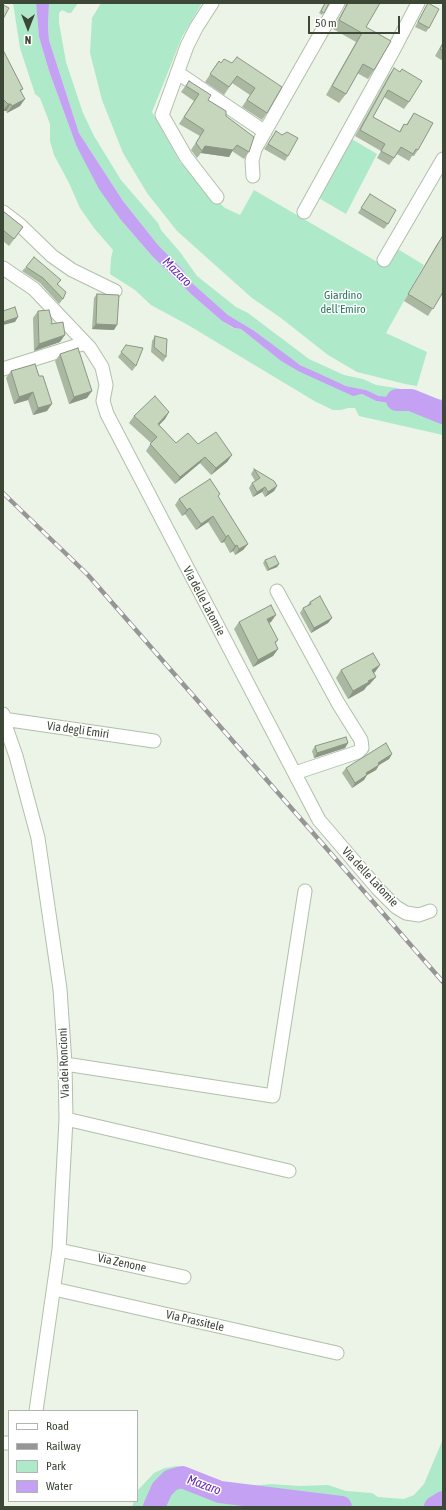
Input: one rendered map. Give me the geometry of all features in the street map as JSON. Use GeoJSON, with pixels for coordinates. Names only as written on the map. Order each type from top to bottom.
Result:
{"type":"FeatureCollection","features":[{"type":"Feature","properties":{"kind":"street"},"geometry":{"type":"LineString","coordinates":[[212,3],[190,40],[162,115],[186,157],[218,197]]}},
{"type":"Feature","properties":{"kind":"street"},"geometry":{"type":"LineString","coordinates":[[253,176],[252,161],[255,149],[338,3]]}},
{"type":"Feature","properties":{"kind":"street"},"geometry":{"type":"LineString","coordinates":[[304,212],[418,3]]}},
{"type":"Feature","properties":{"kind":"street"},"geometry":{"type":"LineString","coordinates":[[178,73],[265,132]]}},
{"type":"Feature","properties":{"kind":"street"},"geometry":{"type":"LineString","coordinates":[[384,260],[443,159]]}},
{"type":"Feature","properties":{"kind":"street"},"geometry":{"type":"LineString","coordinates":[[3,212],[20,225],[52,256],[72,270],[115,290]]}},
{"type":"Feature","properties":{"kind":"street","name":"Via delle Latomie"},"geometry":{"type":"LineString","coordinates":[[3,268],[34,290],[86,343],[102,367],[106,385],[103,401],[107,414],[279,746],[295,773],[319,820],[382,893],[396,907],[406,913],[420,915],[430,911]]}},
{"type":"Feature","properties":{"kind":"street"},"geometry":{"type":"LineString","coordinates":[[3,369],[86,343]]}},
{"type":"Feature","properties":{"kind":"street"},"geometry":{"type":"LineString","coordinates":[[277,591],[338,703],[361,740],[362,748],[358,752],[295,773]]}},
{"type":"Feature","properties":{"kind":"street","name":"Via dei Roncioni"},"geometry":{"type":"LineString","coordinates":[[3,714],[3,719],[16,756],[38,838],[60,989],[65,1064],[66,1119],[59,1250],[36,1410]]}},
{"type":"Feature","properties":{"kind":"street","name":"Via degli Emiri"},"geometry":{"type":"LineString","coordinates":[[3,719],[154,741]]}},
{"type":"Feature","properties":{"kind":"street"},"geometry":{"type":"LineString","coordinates":[[65,1064],[273,1096],[304,891]]}},
{"type":"Feature","properties":{"kind":"street"},"geometry":{"type":"LineString","coordinates":[[66,1119],[289,1171]]}},
{"type":"Feature","properties":{"kind":"street","name":"Via Zenone"},"geometry":{"type":"LineString","coordinates":[[59,1250],[184,1277]]}},
{"type":"Feature","properties":{"kind":"street","name":"Via Prassitele"},"geometry":{"type":"LineString","coordinates":[[54,1289],[337,1353]]}},
{"type":"Feature","properties":{"kind":"green space"},"geometry":{"type":"Polygon","coordinates":[[[13,3],[36,3],[39,37],[49,71],[76,145],[121,220],[152,256],[192,295],[222,321],[233,328],[241,329],[281,361],[298,371],[358,395],[362,394],[376,401],[396,404],[407,402],[414,407],[424,406],[403,397],[379,396],[366,390],[346,386],[293,361],[253,330],[228,315],[193,284],[181,268],[158,245],[123,201],[79,133],[49,40],[49,3],[78,3],[71,13],[62,10],[59,13],[59,23],[66,62],[83,113],[94,136],[121,180],[158,223],[161,230],[180,252],[197,276],[236,307],[248,313],[309,359],[344,375],[363,379],[376,385],[397,388],[422,396],[430,401],[443,399],[443,435],[359,416],[355,408],[333,410],[316,402],[188,325],[151,305],[135,290],[110,274],[113,250],[94,228],[80,208],[54,155],[50,141],[50,124],[40,98],[35,94],[20,48],[13,3]]]}},
{"type":"Feature","properties":{"kind":"green space","name":"Giardino dell'Emiro"},"geometry":{"type":"Polygon","coordinates":[[[101,3],[202,3],[182,37],[152,112],[180,162],[225,208],[240,215],[254,190],[386,267],[396,248],[424,265],[386,333],[427,352],[417,386],[357,372],[328,355],[281,318],[252,298],[177,231],[147,193],[123,153],[102,100],[90,53],[92,18],[101,3]]]}},
{"type":"Feature","properties":{"kind":"green space"},"geometry":{"type":"Polygon","coordinates":[[[350,138],[377,154],[346,214],[317,197],[350,138]]]}},
{"type":"Feature","properties":{"kind":"green space"},"geometry":{"type":"Polygon","coordinates":[[[443,1439],[443,1507],[132,1507],[134,1502],[138,1502],[138,1490],[154,1473],[165,1468],[177,1466],[189,1469],[213,1481],[226,1485],[241,1487],[270,1484],[300,1486],[328,1485],[346,1491],[372,1493],[378,1497],[404,1499],[414,1495],[424,1484],[443,1439]]]}},
{"type":"Feature","properties":{"kind":"water","name":"Mazaro"},"geometry":{"type":"Polygon","coordinates":[[[36,3],[49,3],[49,40],[79,133],[123,201],[158,245],[181,268],[193,284],[228,315],[253,330],[300,365],[346,386],[366,390],[379,396],[412,398],[424,407],[414,407],[407,403],[396,404],[376,401],[362,394],[353,396],[298,371],[281,361],[241,329],[234,328],[222,321],[192,295],[152,256],[121,220],[99,189],[76,145],[49,71],[39,37],[36,3]]]}},
{"type":"Feature","properties":{"kind":"building"},"geometry":{"type":"Polygon","coordinates":[[[325,3],[329,3],[324,13],[321,11],[325,3]]]}},
{"type":"Feature","properties":{"kind":"building"},"geometry":{"type":"Polygon","coordinates":[[[348,3],[380,3],[366,27],[391,41],[374,70],[363,64],[346,94],[332,86],[362,33],[339,20],[348,3]]]}},
{"type":"Feature","properties":{"kind":"building"},"geometry":{"type":"Polygon","coordinates":[[[428,3],[439,9],[429,28],[418,22],[428,3]]]}},
{"type":"Feature","properties":{"kind":"building"},"geometry":{"type":"Polygon","coordinates":[[[3,5],[9,8],[3,19],[3,5]]]}},
{"type":"Feature","properties":{"kind":"building"},"geometry":{"type":"Polygon","coordinates":[[[443,43],[443,51],[440,49],[443,43]]]}},
{"type":"Feature","properties":{"kind":"building"},"geometry":{"type":"Polygon","coordinates":[[[3,50],[23,89],[20,90],[25,99],[12,106],[3,99],[3,50]]]}},
{"type":"Feature","properties":{"kind":"building"},"geometry":{"type":"Polygon","coordinates":[[[237,57],[282,87],[267,113],[247,100],[255,88],[237,76],[229,87],[210,74],[219,61],[221,63],[224,59],[232,63],[237,57]]]}},
{"type":"Feature","properties":{"kind":"building"},"geometry":{"type":"Polygon","coordinates":[[[394,68],[400,72],[402,69],[422,81],[409,102],[388,90],[373,117],[400,132],[404,124],[407,125],[414,113],[433,123],[418,150],[416,149],[413,154],[401,147],[394,158],[381,151],[385,144],[360,130],[394,68]]]}},
{"type":"Feature","properties":{"kind":"building"},"geometry":{"type":"Polygon","coordinates":[[[189,81],[211,95],[208,100],[226,111],[226,116],[254,137],[249,152],[237,145],[233,150],[205,146],[202,151],[196,143],[204,130],[184,117],[199,94],[186,86],[189,81]]]}},
{"type":"Feature","properties":{"kind":"building"},"geometry":{"type":"Polygon","coordinates":[[[276,131],[282,135],[287,132],[298,138],[288,156],[268,144],[276,131]]]}},
{"type":"Feature","properties":{"kind":"building"},"geometry":{"type":"Polygon","coordinates":[[[370,194],[396,210],[388,224],[361,208],[370,194]]]}},
{"type":"Feature","properties":{"kind":"building"},"geometry":{"type":"Polygon","coordinates":[[[3,211],[23,227],[14,239],[3,230],[3,211]]]}},
{"type":"Feature","properties":{"kind":"building"},"geometry":{"type":"Polygon","coordinates":[[[442,237],[443,292],[433,309],[408,294],[442,237]]]}},
{"type":"Feature","properties":{"kind":"building"},"geometry":{"type":"Polygon","coordinates":[[[34,257],[61,280],[57,284],[66,292],[63,299],[43,278],[26,267],[34,257]]]}},
{"type":"Feature","properties":{"kind":"building"},"geometry":{"type":"Polygon","coordinates":[[[97,294],[119,295],[117,325],[96,324],[97,294]]]}},
{"type":"Feature","properties":{"kind":"building"},"geometry":{"type":"Polygon","coordinates":[[[15,307],[18,317],[3,322],[3,311],[15,307]]]}},
{"type":"Feature","properties":{"kind":"building"},"geometry":{"type":"Polygon","coordinates":[[[49,310],[52,322],[51,324],[63,322],[65,335],[39,344],[38,311],[49,310]]]}},
{"type":"Feature","properties":{"kind":"building"},"geometry":{"type":"Polygon","coordinates":[[[155,336],[167,339],[166,357],[154,347],[155,336]]]}},
{"type":"Feature","properties":{"kind":"building"},"geometry":{"type":"Polygon","coordinates":[[[126,345],[143,348],[136,366],[121,352],[126,345]]]}},
{"type":"Feature","properties":{"kind":"building"},"geometry":{"type":"Polygon","coordinates":[[[78,348],[92,391],[74,397],[60,354],[78,348]]]}},
{"type":"Feature","properties":{"kind":"building"},"geometry":{"type":"Polygon","coordinates":[[[35,364],[39,376],[43,376],[52,404],[38,408],[33,392],[19,397],[11,371],[35,364]]]}},
{"type":"Feature","properties":{"kind":"building"},"geometry":{"type":"Polygon","coordinates":[[[155,396],[169,412],[158,424],[176,443],[188,433],[198,444],[216,432],[232,455],[216,468],[205,457],[180,477],[150,444],[157,437],[134,416],[155,396]]]}},
{"type":"Feature","properties":{"kind":"building"},"geometry":{"type":"Polygon","coordinates":[[[254,469],[274,481],[277,486],[268,492],[265,487],[257,492],[252,483],[260,478],[254,469]]]}},
{"type":"Feature","properties":{"kind":"building"},"geometry":{"type":"Polygon","coordinates":[[[210,479],[220,494],[218,496],[248,544],[239,549],[237,545],[235,546],[228,535],[226,537],[213,516],[201,524],[190,508],[187,510],[179,499],[210,479]]]}},
{"type":"Feature","properties":{"kind":"building"},"geometry":{"type":"Polygon","coordinates":[[[275,556],[279,564],[269,569],[265,560],[275,556]]]}},
{"type":"Feature","properties":{"kind":"building"},"geometry":{"type":"Polygon","coordinates":[[[320,596],[332,618],[314,628],[303,608],[311,604],[310,602],[320,596]]]}},
{"type":"Feature","properties":{"kind":"building"},"geometry":{"type":"Polygon","coordinates":[[[271,605],[276,615],[267,619],[278,640],[275,642],[278,649],[258,660],[239,622],[271,605]]]}},
{"type":"Feature","properties":{"kind":"building"},"geometry":{"type":"Polygon","coordinates":[[[373,653],[380,665],[372,670],[376,677],[353,691],[341,670],[373,653]]]}},
{"type":"Feature","properties":{"kind":"building"},"geometry":{"type":"Polygon","coordinates":[[[346,737],[348,743],[317,753],[315,746],[346,737]]]}},
{"type":"Feature","properties":{"kind":"building"},"geometry":{"type":"Polygon","coordinates":[[[386,743],[392,754],[378,763],[379,765],[366,773],[367,775],[355,783],[346,768],[386,743]]]}},
{"type":"Feature","properties":{"kind":"waterway","name":"Mazaro"},"geometry":{"type":"LineString","coordinates":[[397,400],[411,400],[443,413]]}},
{"type":"Feature","properties":{"kind":"waterway","name":"Mazaro"},"geometry":{"type":"LineString","coordinates":[[154,1507],[162,1489],[171,1480],[182,1477],[220,1492],[341,1507]]}},
{"type":"Feature","properties":{"kind":"waterway","name":"Mazaro"},"geometry":{"type":"LineString","coordinates":[[435,1507],[443,1502]]}},
{"type":"Feature","properties":{"kind":"railway"},"geometry":{"type":"LineString","coordinates":[[3,493],[88,575],[443,982]]}}]}
